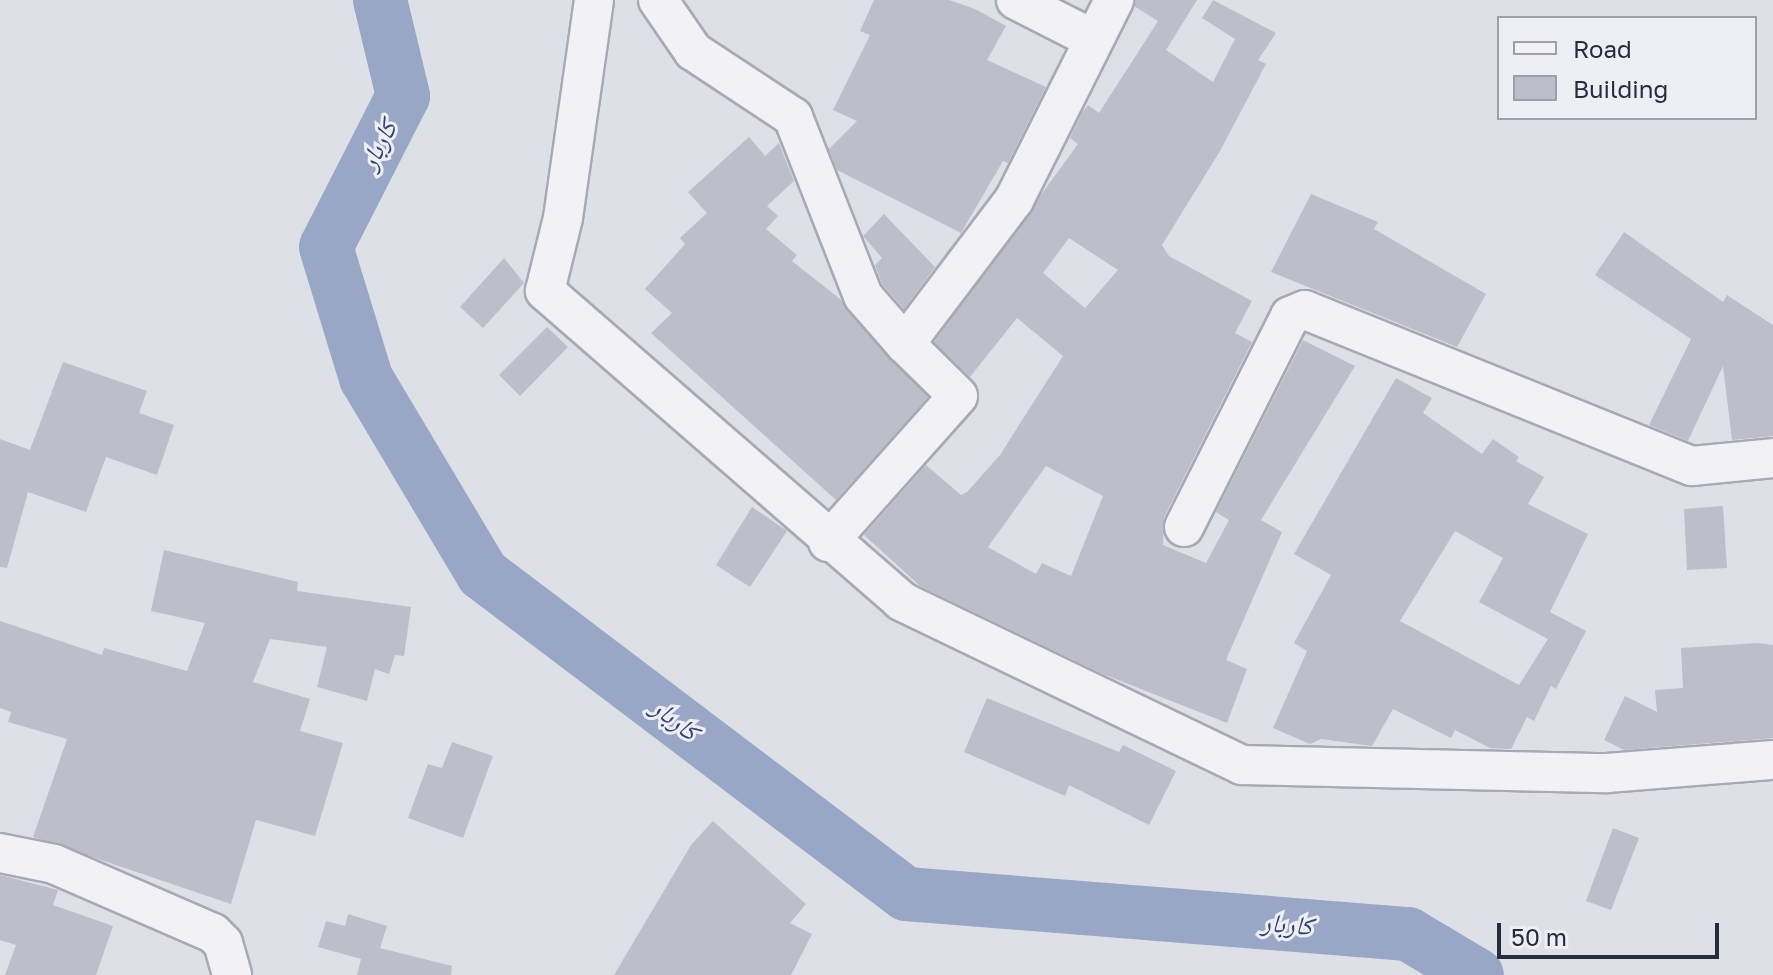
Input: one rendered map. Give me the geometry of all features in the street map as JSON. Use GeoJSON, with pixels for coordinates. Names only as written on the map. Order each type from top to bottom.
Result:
{"type":"FeatureCollection","features":[{"type":"Feature","properties":{"kind":"street"},"geometry":{"type":"LineString","coordinates":[[594,0],[563,218],[545,291],[828,542],[901,601],[1242,765],[1607,773],[1773,760]]}},
{"type":"Feature","properties":{"kind":"street"},"geometry":{"type":"LineString","coordinates":[[658,0],[693,51],[793,117],[863,296],[905,344],[958,396],[828,542]]}},
{"type":"Feature","properties":{"kind":"street"},"geometry":{"type":"LineString","coordinates":[[1016,0],[1093,39]]}},
{"type":"Feature","properties":{"kind":"street"},"geometry":{"type":"LineString","coordinates":[[905,344],[1014,200],[1114,0]]}},
{"type":"Feature","properties":{"kind":"street"},"geometry":{"type":"LineString","coordinates":[[1184,527],[1290,316],[1305,310],[1692,466],[1773,458]]}},
{"type":"Feature","properties":{"kind":"street"},"geometry":{"type":"LineString","coordinates":[[0,853],[54,864],[213,933],[227,951],[232,975]]}},
{"type":"Feature","properties":{"kind":"building"},"geometry":{"type":"Polygon","coordinates":[[[874,0],[949,0],[975,9],[1006,26],[987,60],[1046,87],[1008,163],[1003,161],[961,233],[837,170],[829,149],[857,121],[833,110],[870,35],[860,31],[874,0]]]}},
{"type":"Feature","properties":{"kind":"building"},"geometry":{"type":"Polygon","coordinates":[[[1136,0],[1197,0],[1166,50],[1213,82],[1235,39],[1202,18],[1213,0],[1276,33],[1258,60],[1266,64],[1220,151],[1162,245],[1169,256],[1252,301],[1235,333],[1252,342],[1164,517],[1163,545],[1206,563],[1229,520],[1216,512],[1303,340],[1355,366],[1261,520],[1282,532],[1226,660],[1247,669],[1227,723],[1103,674],[920,586],[864,535],[926,465],[961,495],[967,492],[1000,455],[1063,356],[1017,318],[970,377],[934,342],[1078,144],[1070,138],[1082,113],[1088,105],[1099,113],[1158,21],[1134,6],[1136,0]],[[1069,238],[1043,273],[1085,308],[1118,270],[1069,238]],[[1046,466],[988,547],[1036,574],[1042,563],[1071,576],[1103,496],[1046,466]]]}},
{"type":"Feature","properties":{"kind":"building"},"geometry":{"type":"Polygon","coordinates":[[[749,137],[765,156],[779,143],[794,181],[767,206],[778,216],[766,229],[797,255],[792,261],[840,299],[928,397],[836,500],[651,333],[672,313],[645,289],[685,244],[680,238],[707,213],[688,192],[749,137]]]}},
{"type":"Feature","properties":{"kind":"building"},"geometry":{"type":"Polygon","coordinates":[[[1311,194],[1378,222],[1374,229],[1486,294],[1457,347],[1271,272],[1311,194]]]}},
{"type":"Feature","properties":{"kind":"building"},"geometry":{"type":"Polygon","coordinates":[[[884,214],[935,267],[904,309],[882,284],[875,265],[882,258],[863,236],[884,214]]]}},
{"type":"Feature","properties":{"kind":"building"},"geometry":{"type":"Polygon","coordinates":[[[1624,232],[1723,302],[1727,295],[1773,325],[1773,436],[1732,440],[1723,366],[1688,441],[1649,425],[1691,339],[1595,275],[1624,232]]]}},
{"type":"Feature","properties":{"kind":"building"},"geometry":{"type":"Polygon","coordinates":[[[504,258],[524,283],[483,328],[460,307],[504,258]]]}},
{"type":"Feature","properties":{"kind":"building"},"geometry":{"type":"Polygon","coordinates":[[[547,327],[568,347],[520,396],[499,375],[547,327]]]}},
{"type":"Feature","properties":{"kind":"building"},"geometry":{"type":"Polygon","coordinates":[[[63,362],[147,391],[139,413],[174,425],[157,475],[106,457],[86,512],[28,492],[7,568],[0,567],[0,439],[30,450],[63,362]]]}},
{"type":"Feature","properties":{"kind":"building"},"geometry":{"type":"Polygon","coordinates":[[[1396,378],[1432,398],[1423,413],[1482,454],[1493,439],[1519,457],[1516,461],[1544,477],[1528,504],[1588,534],[1550,612],[1586,631],[1556,689],[1551,686],[1534,721],[1527,717],[1511,749],[1490,748],[1455,730],[1451,738],[1393,709],[1372,746],[1321,739],[1310,744],[1273,728],[1307,651],[1294,643],[1331,575],[1294,554],[1396,378]],[[1455,531],[1400,621],[1519,685],[1548,639],[1479,602],[1503,558],[1455,531]]]}},
{"type":"Feature","properties":{"kind":"building"},"geometry":{"type":"Polygon","coordinates":[[[1723,506],[1727,568],[1687,570],[1684,509],[1723,506]]]}},
{"type":"Feature","properties":{"kind":"building"},"geometry":{"type":"Polygon","coordinates":[[[752,507],[787,531],[750,587],[716,565],[752,507]]]}},
{"type":"Feature","properties":{"kind":"building"},"geometry":{"type":"Polygon","coordinates":[[[164,550],[298,582],[297,591],[411,607],[404,656],[395,655],[389,674],[375,669],[367,701],[317,687],[327,647],[270,639],[253,682],[310,699],[300,731],[343,743],[315,836],[256,820],[231,904],[33,837],[67,739],[8,722],[11,712],[0,708],[0,621],[102,655],[104,648],[187,671],[205,623],[151,611],[164,550]]]}},
{"type":"Feature","properties":{"kind":"building"},"geometry":{"type":"Polygon","coordinates":[[[1758,643],[1773,645],[1773,738],[1624,750],[1604,740],[1625,696],[1657,712],[1655,690],[1683,688],[1681,648],[1758,643]]]}},
{"type":"Feature","properties":{"kind":"building"},"geometry":{"type":"Polygon","coordinates":[[[987,698],[1119,752],[1123,745],[1176,771],[1149,825],[1069,785],[1065,796],[964,752],[987,698]]]}},
{"type":"Feature","properties":{"kind":"building"},"geometry":{"type":"Polygon","coordinates":[[[452,742],[493,756],[463,838],[408,818],[428,764],[442,768],[452,742]]]}},
{"type":"Feature","properties":{"kind":"building"},"geometry":{"type":"Polygon","coordinates":[[[713,821],[806,904],[790,923],[812,934],[791,975],[614,975],[691,845],[713,821]]]}},
{"type":"Feature","properties":{"kind":"building"},"geometry":{"type":"Polygon","coordinates":[[[1613,828],[1639,838],[1611,910],[1586,901],[1613,828]]]}},
{"type":"Feature","properties":{"kind":"building"},"geometry":{"type":"Polygon","coordinates":[[[0,875],[58,890],[53,905],[113,926],[96,975],[5,975],[16,945],[0,940],[0,875]]]}},
{"type":"Feature","properties":{"kind":"building"},"geometry":{"type":"Polygon","coordinates":[[[348,914],[387,926],[380,948],[452,966],[451,975],[357,975],[361,959],[318,947],[326,921],[345,926],[348,914]]]}},
{"type":"Feature","properties":{"kind":"waterway","name":"کاربار"},"geometry":{"type":"LineString","coordinates":[[380,0],[403,96],[326,247],[366,378],[483,574],[906,894],[1408,934],[1477,975]]}}]}
